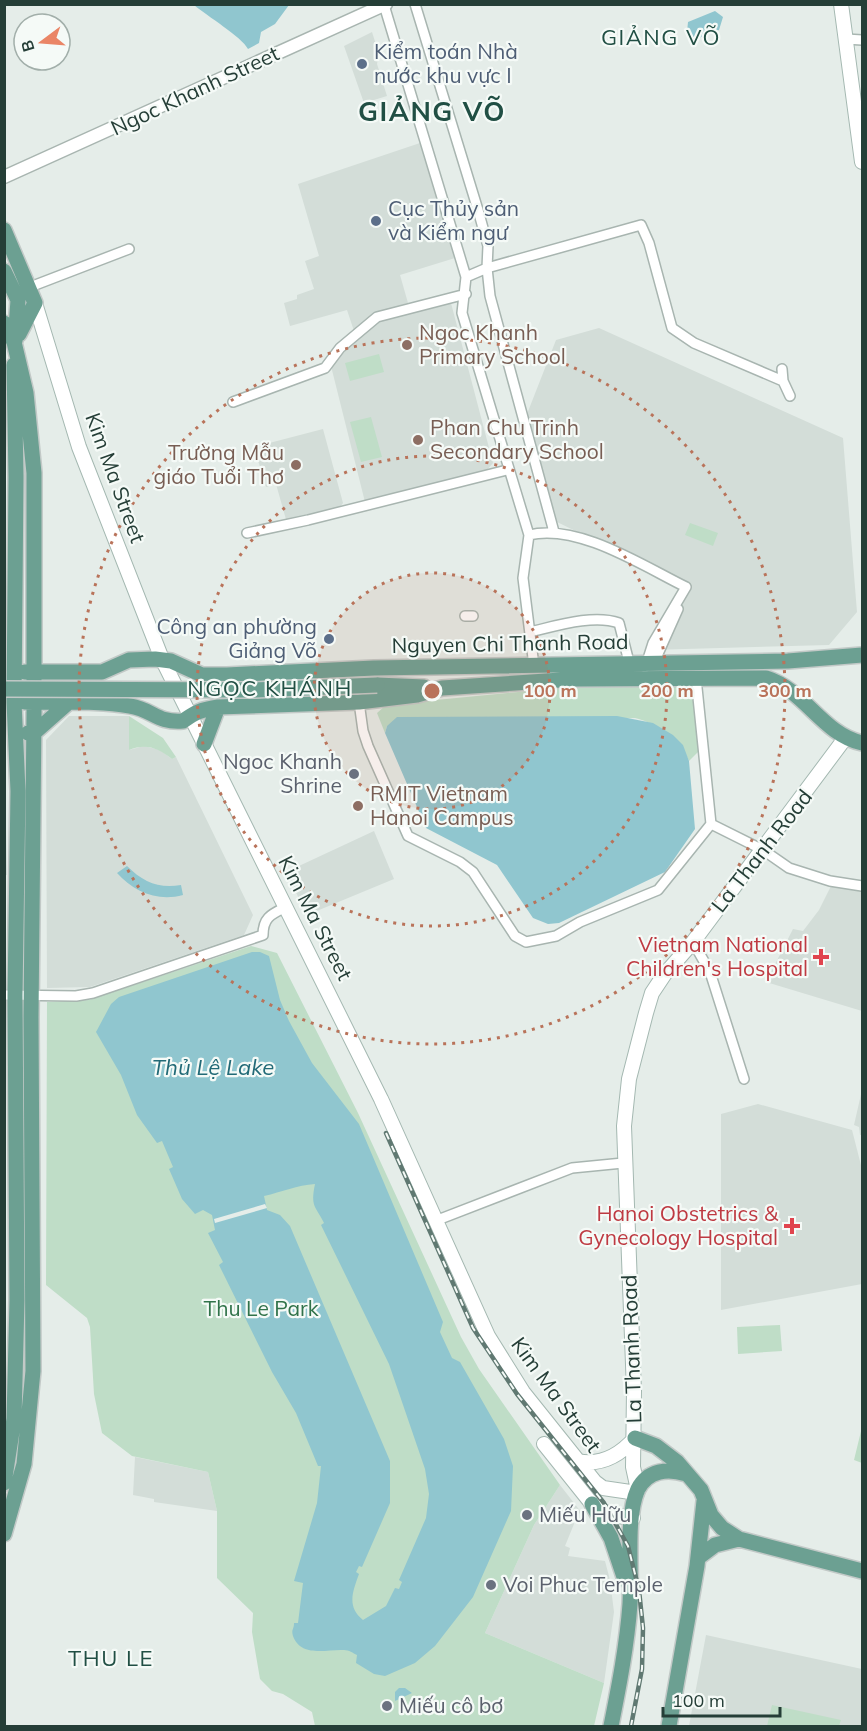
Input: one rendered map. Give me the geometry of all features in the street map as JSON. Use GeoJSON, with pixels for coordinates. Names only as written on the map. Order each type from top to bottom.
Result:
{"type":"FeatureCollection","features":[{"type":"Feature","properties":{"kind":"main road"},"geometry":{"type":"LineString","coordinates":[[842,4],[862,162]]}},
{"type":"Feature","properties":{"kind":"main road","name":"Kim Ma Street"},"geometry":{"type":"LineString","coordinates":[[4,230],[30,288],[79,447],[162,659],[381,1099],[471,1302],[504,1364],[587,1474],[603,1488],[636,1502]]}},
{"type":"Feature","properties":{"kind":"main road"},"geometry":{"type":"LineString","coordinates":[[4,271],[18,300],[14,342],[9,702],[18,790],[16,926],[10,995],[32,1395],[24,1464],[4,1534]]}},
{"type":"Feature","properties":{"kind":"main road"},"geometry":{"type":"LineString","coordinates":[[14,342],[34,303]]}},
{"type":"Feature","properties":{"kind":"main road"},"geometry":{"type":"LineString","coordinates":[[4,323],[14,342],[26,393],[34,472],[32,996],[18,1155],[17,1376],[13,1436],[4,1483]]}},
{"type":"Feature","properties":{"kind":"main road","name":"Nguyen Chi Thanh Road"},"geometry":{"type":"LineString","coordinates":[[107,702],[144,709],[165,723],[183,721],[189,714],[218,707],[359,702],[417,695],[442,688],[576,679],[648,670],[862,655]]}},
{"type":"Feature","properties":{"kind":"main road"},"geometry":{"type":"LineString","coordinates":[[10,659],[34,665],[102,672],[129,660],[162,659]]}},
{"type":"Feature","properties":{"kind":"main road","name":"Nguyen Chi Thanh Road"},"geometry":{"type":"LineString","coordinates":[[162,659],[202,675],[629,662],[648,670],[696,678],[766,678],[792,690],[832,728],[862,743]]}},
{"type":"Feature","properties":{"kind":"main road"},"geometry":{"type":"LineString","coordinates":[[766,678],[767,661]]}},
{"type":"Feature","properties":{"kind":"main road"},"geometry":{"type":"LineString","coordinates":[[377,684],[440,669]]}},
{"type":"Feature","properties":{"kind":"main road"},"geometry":{"type":"LineString","coordinates":[[9,702],[107,702],[112,693],[111,686],[102,672]]}},
{"type":"Feature","properties":{"kind":"main road"},"geometry":{"type":"LineString","coordinates":[[227,675],[219,687],[225,701],[234,707]]}},
{"type":"Feature","properties":{"kind":"main road"},"geometry":{"type":"LineString","coordinates":[[4,689],[254,690],[377,684],[442,688]]}},
{"type":"Feature","properties":{"kind":"main road"},"geometry":{"type":"LineString","coordinates":[[34,733],[68,703]]}},
{"type":"Feature","properties":{"kind":"main road"},"geometry":{"type":"LineString","coordinates":[[204,744],[218,707]]}},
{"type":"Feature","properties":{"kind":"main road"},"geometry":{"type":"LineString","coordinates":[[10,728],[34,733]]}},
{"type":"Feature","properties":{"kind":"main road","name":"La Thanh Road"},"geometry":{"type":"LineString","coordinates":[[636,1502],[623,1163],[629,1079],[646,1013],[652,993],[664,975],[693,942],[846,737]]}},
{"type":"Feature","properties":{"kind":"main road"},"geometry":{"type":"LineString","coordinates":[[16,926],[32,926]]}},
{"type":"Feature","properties":{"kind":"main road"},"geometry":{"type":"LineString","coordinates":[[561,1465],[576,1458],[591,1463],[611,1458],[634,1438],[668,1453],[701,1490],[704,1501],[717,1523],[739,1539],[862,1571]]}},
{"type":"Feature","properties":{"kind":"main road","name":"Kim Ma Street"},"geometry":{"type":"LineString","coordinates":[[544,1443],[592,1504],[610,1515],[636,1502]]}},
{"type":"Feature","properties":{"kind":"main road"},"geometry":{"type":"LineString","coordinates":[[611,1726],[624,1662],[636,1502],[653,1474],[675,1470],[686,1474]]}},
{"type":"Feature","properties":{"kind":"main road"},"geometry":{"type":"LineString","coordinates":[[669,1726],[699,1557],[704,1501]]}},
{"type":"Feature","properties":{"kind":"main road"},"geometry":{"type":"LineString","coordinates":[[592,1504],[616,1552],[630,1601]]}},
{"type":"Feature","properties":{"kind":"main road"},"geometry":{"type":"LineString","coordinates":[[699,1557],[715,1545],[739,1539]]}},
{"type":"Feature","properties":{"kind":"street"},"geometry":{"type":"LineString","coordinates":[[415,4],[488,246],[487,268],[490,296],[554,532]]}},
{"type":"Feature","properties":{"kind":"street"},"geometry":{"type":"LineString","coordinates":[[385,5],[466,277],[466,294],[462,303],[462,313],[507,470],[529,535],[523,578],[530,632],[530,654],[534,666]]}},
{"type":"Feature","properties":{"kind":"street","name":"Ngoc Khanh Street"},"geometry":{"type":"LineString","coordinates":[[4,177],[385,5]]}},
{"type":"Feature","properties":{"kind":"street"},"geometry":{"type":"LineString","coordinates":[[846,39],[862,40]]}},
{"type":"Feature","properties":{"kind":"street"},"geometry":{"type":"LineString","coordinates":[[466,277],[487,268],[641,225],[649,243],[672,328],[694,342],[783,381]]}},
{"type":"Feature","properties":{"kind":"street"},"geometry":{"type":"LineString","coordinates":[[30,288],[129,249]]}},
{"type":"Feature","properties":{"kind":"street"},"geometry":{"type":"LineString","coordinates":[[233,402],[324,368],[340,348],[377,317],[466,294]]}},
{"type":"Feature","properties":{"kind":"street"},"geometry":{"type":"LineString","coordinates":[[782,369],[783,381],[790,396]]}},
{"type":"Feature","properties":{"kind":"street"},"geometry":{"type":"LineString","coordinates":[[247,533],[507,470]]}},
{"type":"Feature","properties":{"kind":"street"},"geometry":{"type":"LineString","coordinates":[[529,535],[554,532],[593,542],[686,587],[648,670]]}},
{"type":"Feature","properties":{"kind":"street"},"geometry":{"type":"LineString","coordinates":[[530,632],[564,624],[610,620],[620,623],[629,662]]}},
{"type":"Feature","properties":{"kind":"street"},"geometry":{"type":"LineString","coordinates":[[359,702],[363,731],[402,828],[417,842],[460,862],[473,872],[511,930],[526,942],[556,936],[580,922],[658,890],[711,824],[696,678]]}},
{"type":"Feature","properties":{"kind":"street"},"geometry":{"type":"LineString","coordinates":[[711,824],[763,850],[789,868],[830,881],[862,886]]}},
{"type":"Feature","properties":{"kind":"street"},"geometry":{"type":"LineString","coordinates":[[10,995],[76,996],[93,993],[263,934],[263,925],[267,917],[286,907]]}},
{"type":"Feature","properties":{"kind":"street"},"geometry":{"type":"LineString","coordinates":[[693,942],[710,972],[744,1079]]}},
{"type":"Feature","properties":{"kind":"street"},"geometry":{"type":"LineString","coordinates":[[435,1221],[572,1168],[623,1163]]}},
{"type":"Feature","properties":{"kind":"shaded area"},"geometry":{"type":"Polygon","coordinates":[[[372,32],[379,54],[377,64],[387,96],[364,103],[344,46],[372,32]]]}},
{"type":"Feature","properties":{"kind":"shaded area","name":"Cục Thủy sản và Kiểm ngư"},"geometry":{"type":"Polygon","coordinates":[[[420,143],[455,258],[400,275],[408,303],[379,312],[354,331],[347,310],[290,326],[284,303],[297,299],[297,295],[314,289],[305,261],[319,256],[298,184],[420,143]]]}},
{"type":"Feature","properties":{"kind":"shaded area"},"geometry":{"type":"Polygon","coordinates":[[[451,303],[493,463],[487,470],[365,502],[331,366],[371,324],[451,303]]]}},
{"type":"Feature","properties":{"kind":"shaded area"},"geometry":{"type":"Polygon","coordinates":[[[599,328],[843,438],[857,612],[829,645],[650,650],[684,584],[555,521],[527,414],[556,340],[599,328]]]}},
{"type":"Feature","properties":{"kind":"shaded area","name":"Trường Mẫu giáo Tuổi Thơ"},"geometry":{"type":"Polygon","coordinates":[[[323,429],[343,503],[340,507],[287,523],[276,484],[266,487],[254,447],[323,429]]]}},
{"type":"Feature","properties":{"kind":"shaded area"},"geometry":{"type":"Polygon","coordinates":[[[69,716],[129,716],[129,750],[144,746],[160,750],[172,759],[176,757],[253,915],[244,935],[90,987],[47,988],[46,740],[69,716]]]}},
{"type":"Feature","properties":{"kind":"shaded area"},"geometry":{"type":"Polygon","coordinates":[[[4,738],[7,875],[4,875],[4,738]]]}},
{"type":"Feature","properties":{"kind":"shaded area"},"geometry":{"type":"Polygon","coordinates":[[[374,831],[394,879],[307,915],[286,872],[374,831]]]}},
{"type":"Feature","properties":{"kind":"shaded area","name":"Vietnam National Children's Hospital"},"geometry":{"type":"Polygon","coordinates":[[[831,886],[862,889],[862,1011],[766,982],[793,929],[803,931],[819,910],[831,886]]]}},
{"type":"Feature","properties":{"kind":"shaded area"},"geometry":{"type":"Polygon","coordinates":[[[862,1090],[862,1135],[860,1135],[859,1127],[854,1125],[862,1090]]]}},
{"type":"Feature","properties":{"kind":"shaded area","name":"Hanoi Obstetrics & Gynecology Hospital"},"geometry":{"type":"Polygon","coordinates":[[[758,1104],[852,1130],[862,1169],[862,1284],[721,1310],[721,1114],[758,1104]]]}},
{"type":"Feature","properties":{"kind":"shaded area"},"geometry":{"type":"Polygon","coordinates":[[[135,1457],[208,1472],[217,1511],[154,1502],[154,1499],[133,1495],[135,1457]]]}},
{"type":"Feature","properties":{"kind":"shaded area"},"geometry":{"type":"Polygon","coordinates":[[[560,1485],[581,1512],[572,1520],[574,1524],[565,1546],[570,1548],[568,1556],[605,1561],[610,1580],[614,1612],[604,1683],[485,1633],[534,1525],[560,1485]]]}},
{"type":"Feature","properties":{"kind":"shaded area"},"geometry":{"type":"Polygon","coordinates":[[[706,1635],[862,1669],[862,1726],[689,1726],[706,1635]]]}},
{"type":"Feature","properties":{"kind":"green space"},"geometry":{"type":"Polygon","coordinates":[[[379,354],[384,372],[350,381],[345,363],[379,354]]]}},
{"type":"Feature","properties":{"kind":"green space"},"geometry":{"type":"Polygon","coordinates":[[[371,417],[382,457],[361,462],[350,422],[371,417]]]}},
{"type":"Feature","properties":{"kind":"green space"},"geometry":{"type":"Polygon","coordinates":[[[690,523],[718,533],[713,546],[685,535],[690,523]]]}},
{"type":"Feature","properties":{"kind":"green space"},"geometry":{"type":"Polygon","coordinates":[[[665,683],[686,691],[692,697],[700,713],[705,745],[689,761],[680,745],[668,733],[653,724],[635,718],[387,726],[385,733],[377,713],[385,706],[395,704],[578,686],[665,683]]]}},
{"type":"Feature","properties":{"kind":"green space"},"geometry":{"type":"Polygon","coordinates":[[[129,716],[163,738],[176,757],[172,759],[157,749],[146,747],[129,750],[129,716]]]}},
{"type":"Feature","properties":{"kind":"green space","name":"Thu Le Park"},"geometry":{"type":"Polygon","coordinates":[[[251,946],[277,953],[358,1113],[461,1337],[479,1369],[560,1485],[534,1525],[485,1633],[604,1683],[594,1726],[315,1726],[312,1712],[283,1694],[272,1691],[260,1679],[252,1632],[253,1613],[217,1578],[217,1511],[208,1472],[132,1456],[102,1433],[94,1394],[90,1327],[87,1318],[46,1285],[47,1002],[89,1000],[251,946]]]}},
{"type":"Feature","properties":{"kind":"green space"},"geometry":{"type":"Polygon","coordinates":[[[780,1325],[782,1351],[738,1354],[737,1327],[780,1325]]]}},
{"type":"Feature","properties":{"kind":"green space"},"geometry":{"type":"Polygon","coordinates":[[[862,1427],[862,1463],[854,1460],[862,1427]]]}},
{"type":"Feature","properties":{"kind":"green space"},"geometry":{"type":"Polygon","coordinates":[[[772,1705],[841,1720],[839,1726],[767,1726],[772,1705]]]}},
{"type":"Feature","properties":{"kind":"water"},"geometry":{"type":"Polygon","coordinates":[[[194,5],[289,5],[275,24],[261,32],[259,43],[248,49],[232,33],[194,5]]]}},
{"type":"Feature","properties":{"kind":"water"},"geometry":{"type":"Polygon","coordinates":[[[715,11],[723,17],[719,30],[694,40],[687,32],[688,22],[715,11]]]}},
{"type":"Feature","properties":{"kind":"water"},"geometry":{"type":"Polygon","coordinates":[[[617,716],[653,723],[673,735],[683,745],[689,761],[695,829],[665,872],[559,923],[548,924],[533,918],[497,865],[426,828],[385,733],[387,726],[397,717],[617,716]]]}},
{"type":"Feature","properties":{"kind":"water"},"geometry":{"type":"Polygon","coordinates":[[[127,866],[152,883],[166,886],[181,885],[183,895],[156,896],[139,890],[117,873],[127,866]]]}},
{"type":"Feature","properties":{"kind":"water","name":"Thủ Lệ Lake"},"geometry":{"type":"Polygon","coordinates":[[[252,952],[260,952],[269,956],[280,1000],[289,1021],[312,1063],[359,1124],[443,1322],[440,1332],[452,1358],[460,1362],[504,1439],[513,1466],[511,1511],[473,1597],[435,1646],[415,1663],[385,1676],[374,1674],[356,1663],[357,1655],[351,1652],[308,1650],[297,1643],[293,1636],[294,1623],[298,1623],[303,1583],[294,1581],[317,1503],[321,1466],[318,1466],[296,1413],[272,1372],[219,1265],[223,1262],[208,1233],[215,1230],[212,1215],[203,1210],[195,1214],[182,1199],[169,1169],[173,1167],[162,1141],[157,1143],[137,1115],[121,1075],[96,1032],[111,1004],[119,997],[252,952]],[[315,1184],[264,1196],[267,1210],[280,1215],[290,1226],[390,1461],[390,1503],[362,1567],[359,1566],[356,1572],[359,1574],[352,1599],[355,1610],[363,1620],[386,1606],[395,1588],[399,1589],[402,1582],[399,1580],[426,1518],[429,1494],[425,1469],[389,1364],[321,1225],[324,1223],[313,1198],[315,1184]]]}},
{"type":"Feature","properties":{"kind":"water"},"geometry":{"type":"Polygon","coordinates":[[[399,1688],[405,1688],[412,1693],[395,1701],[395,1692],[399,1688]]]}},
{"type":"Feature","properties":{"kind":"pier"},"geometry":{"type":"Polygon","coordinates":[[[265,1204],[267,1208],[215,1223],[214,1219],[265,1204]]]}},
{"type":"Feature","properties":{"kind":"railway"},"geometry":{"type":"LineString","coordinates":[[386,1133],[473,1328],[517,1394],[604,1503],[628,1546],[639,1590],[643,1628],[642,1669],[631,1726]]}},
{"type":"Feature","properties":{"kind":"place","name":"Kiểm toán Nhà nước khu vực I"},"geometry":{"type":"Point","coordinates":[362,64]}},
{"type":"Feature","properties":{"kind":"place","name":"Cục Thủy sản và Kiểm ngư"},"geometry":{"type":"Point","coordinates":[376,221]}},
{"type":"Feature","properties":{"kind":"place","name":"Ngoc Khanh Primary School"},"geometry":{"type":"Point","coordinates":[407,345]}},
{"type":"Feature","properties":{"kind":"place","name":"Phan Chu Trinh Secondary School"},"geometry":{"type":"Point","coordinates":[418,440]}},
{"type":"Feature","properties":{"kind":"place","name":"Trường Mẫu giáo Tuổi Thơ"},"geometry":{"type":"Point","coordinates":[296,465]}},
{"type":"Feature","properties":{"kind":"place","name":"Công an phường Giảng Võ"},"geometry":{"type":"Point","coordinates":[329,639]}},
{"type":"Feature","properties":{"kind":"place","name":"Ngoc Khanh Shrine"},"geometry":{"type":"Point","coordinates":[354,774]}},
{"type":"Feature","properties":{"kind":"place","name":"RMIT Vietnam Hanoi Campus"},"geometry":{"type":"Point","coordinates":[358,806]}},
{"type":"Feature","properties":{"kind":"place","name":"Vietnam National Children's Hospital"},"geometry":{"type":"Point","coordinates":[821,957]}},
{"type":"Feature","properties":{"kind":"place","name":"Hanoi Obstetrics & Gynecology Hospital"},"geometry":{"type":"Point","coordinates":[792,1226]}},
{"type":"Feature","properties":{"kind":"place","name":"Miếu Hữu"},"geometry":{"type":"Point","coordinates":[527,1515]}},
{"type":"Feature","properties":{"kind":"place","name":"Voi Phuc Temple"},"geometry":{"type":"Point","coordinates":[491,1585]}},
{"type":"Feature","properties":{"kind":"place","name":"Miếu cô bơ"},"geometry":{"type":"Point","coordinates":[387,1706]}},
{"type":"Feature","properties":{"kind":"district","name":"GIẢNG VÕ"},"geometry":{"type":"Point","coordinates":[661,37]}},
{"type":"Feature","properties":{"kind":"district","name":"GIẢNG VÕ"},"geometry":{"type":"Point","coordinates":[432,112]}},
{"type":"Feature","properties":{"kind":"district","name":"NGỌC KHÁNH"},"geometry":{"type":"Point","coordinates":[270,688]}},
{"type":"Feature","properties":{"kind":"district","name":"THU LE"},"geometry":{"type":"Point","coordinates":[111,1658]}}]}
